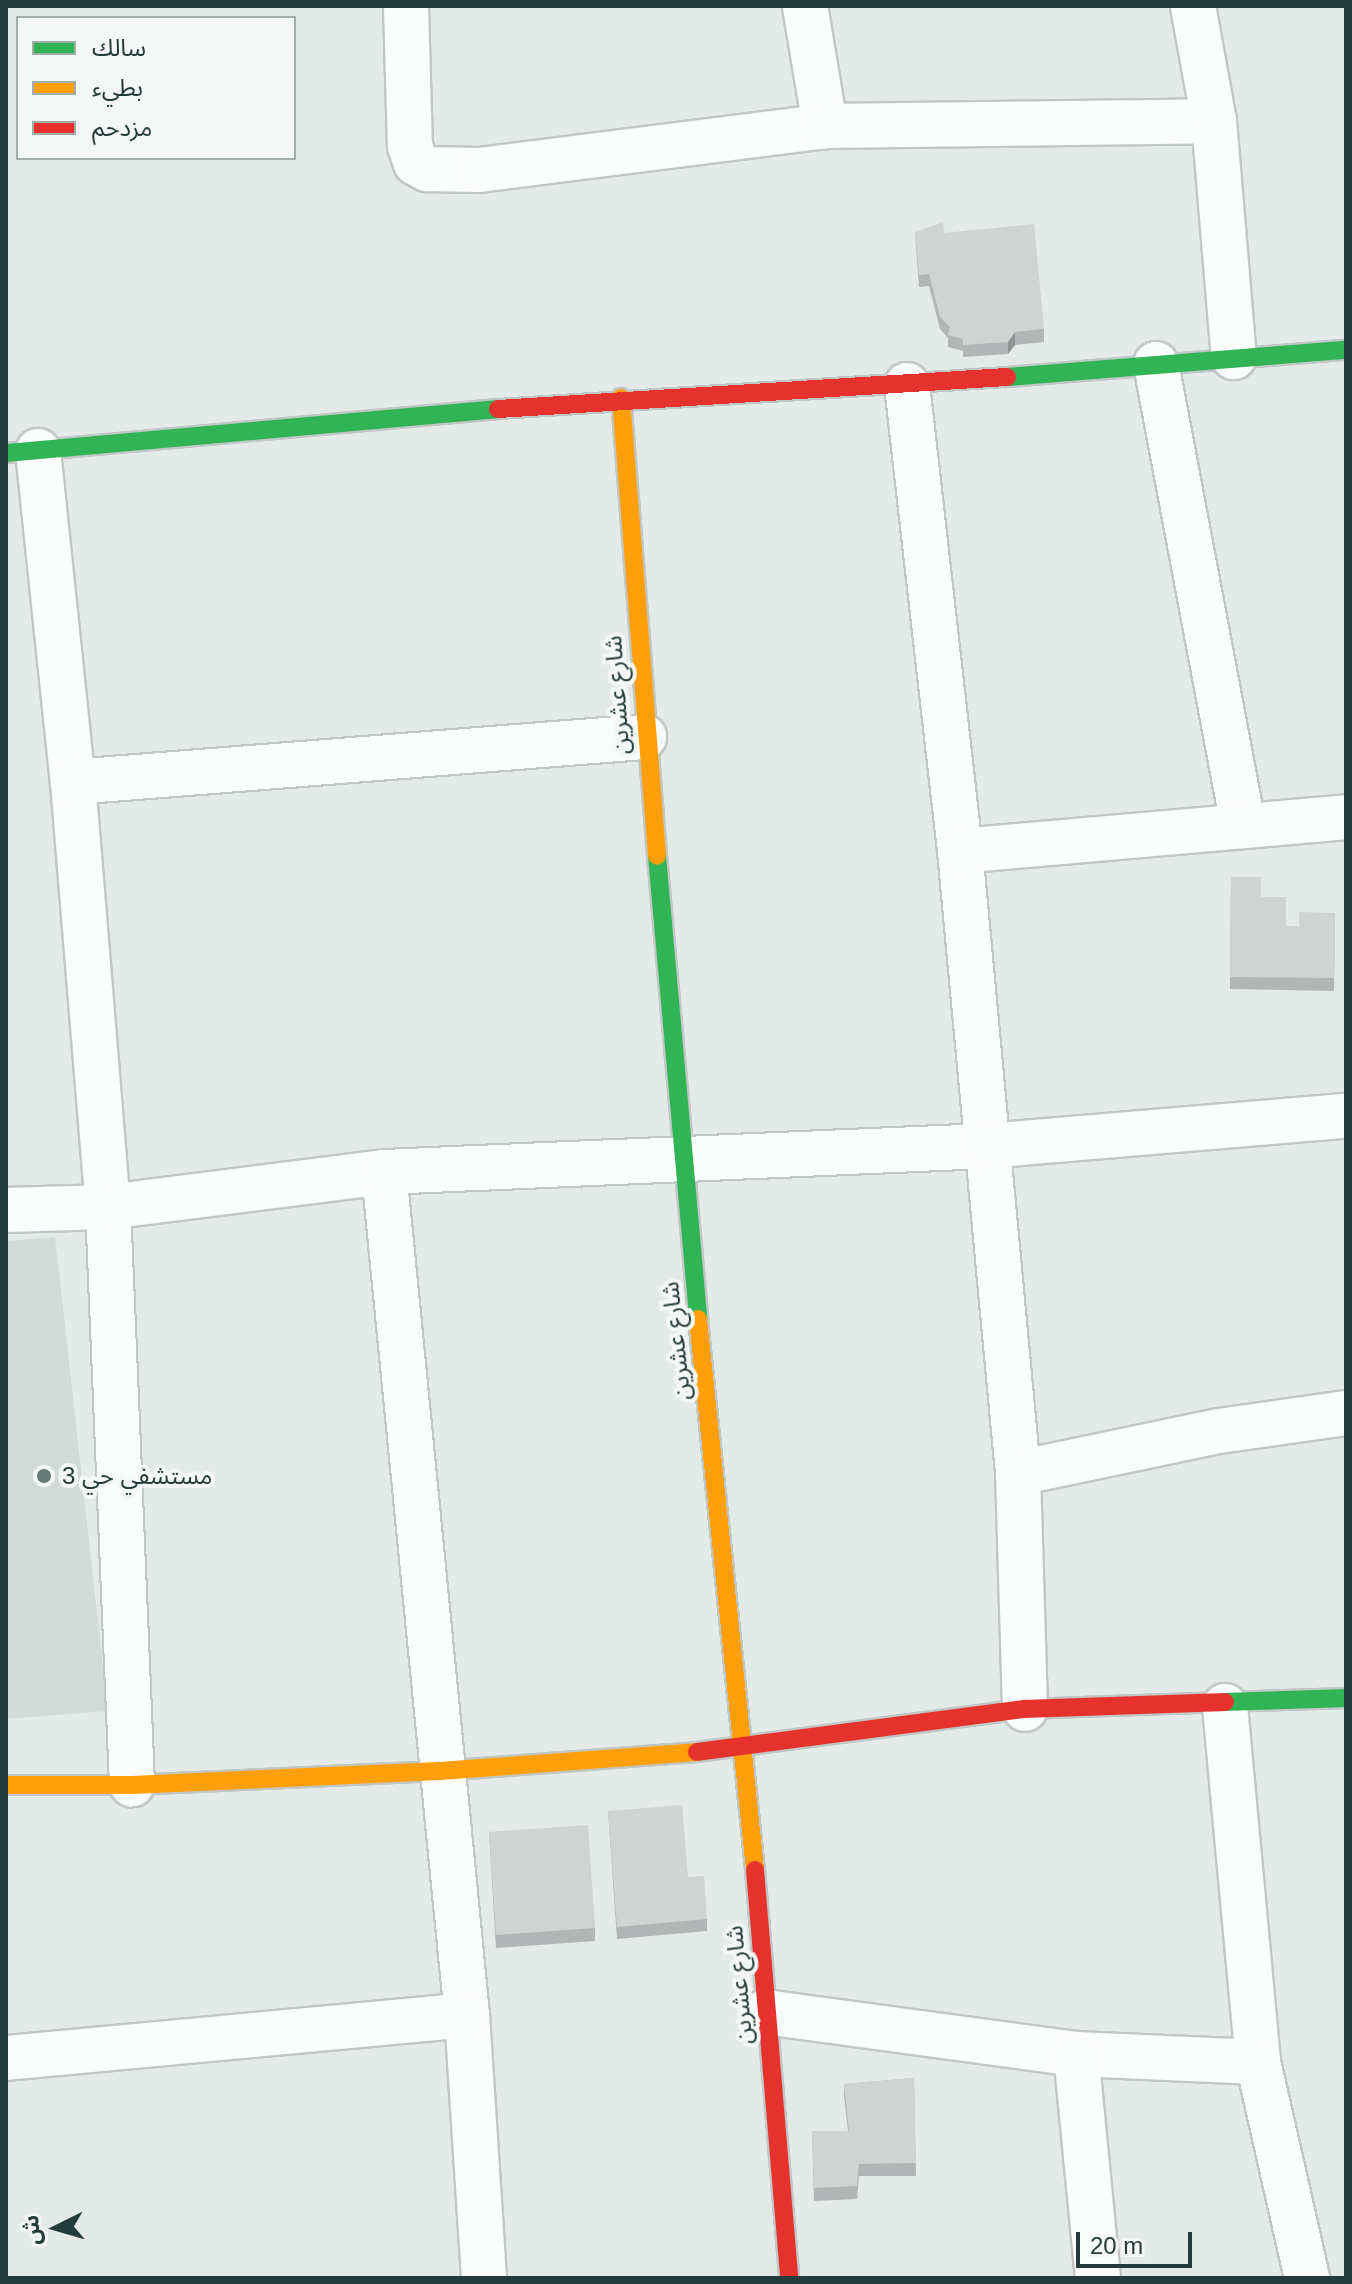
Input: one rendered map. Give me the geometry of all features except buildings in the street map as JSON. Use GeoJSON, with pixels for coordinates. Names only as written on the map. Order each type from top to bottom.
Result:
{"type":"FeatureCollection","features":[{"type":"Feature","properties":{"kind":"street"},"geometry":{"type":"LineString","coordinates":[[406,6],[410,146],[416,163],[427,169],[479,170],[825,126],[1214,121]]}},
{"type":"Feature","properties":{"kind":"street"},"geometry":{"type":"LineString","coordinates":[[805,6],[825,126]]}},
{"type":"Feature","properties":{"kind":"street"},"geometry":{"type":"LineString","coordinates":[[1193,6],[1214,121],[1234,357]]}},
{"type":"Feature","properties":{"kind":"street"},"geometry":{"type":"LineString","coordinates":[[132,1785],[108,1207],[73,782],[22,452],[621,398],[907,385],[1346,350]]}},
{"type":"Feature","properties":{"kind":"street"},"geometry":{"type":"LineString","coordinates":[[1156,364],[1243,825]]}},
{"type":"Feature","properties":{"kind":"street"},"geometry":{"type":"LineString","coordinates":[[907,385],[960,851],[1018,1473],[1025,1709]]}},
{"type":"Feature","properties":{"kind":"street","name":"شارع عشرين"},"geometry":{"type":"LineString","coordinates":[[621,398],[644,737],[680,1157],[745,1748],[789,2278]]}},
{"type":"Feature","properties":{"kind":"street"},"geometry":{"type":"LineString","coordinates":[[73,782],[644,737]]}},
{"type":"Feature","properties":{"kind":"street"},"geometry":{"type":"LineString","coordinates":[[960,851],[1346,817]]}},
{"type":"Feature","properties":{"kind":"street"},"geometry":{"type":"LineString","coordinates":[[6,1210],[108,1207],[384,1172],[986,1146],[1346,1116]]}},
{"type":"Feature","properties":{"kind":"street"},"geometry":{"type":"LineString","coordinates":[[384,1172],[439,1771],[467,2015],[484,2278]]}},
{"type":"Feature","properties":{"kind":"street"},"geometry":{"type":"LineString","coordinates":[[1018,1473],[1219,1431],[1346,1413]]}},
{"type":"Feature","properties":{"kind":"street"},"geometry":{"type":"LineString","coordinates":[[6,1785],[132,1785],[439,1771],[745,1748],[1025,1709],[1225,1706],[1346,1698]]}},
{"type":"Feature","properties":{"kind":"street"},"geometry":{"type":"LineString","coordinates":[[1225,1706],[1258,2062],[1307,2278]]}},
{"type":"Feature","properties":{"kind":"street"},"geometry":{"type":"LineString","coordinates":[[765,2012],[1076,2054],[1258,2062]]}},
{"type":"Feature","properties":{"kind":"street"},"geometry":{"type":"LineString","coordinates":[[6,2058],[467,2015]]}},
{"type":"Feature","properties":{"kind":"street"},"geometry":{"type":"LineString","coordinates":[[1076,2054],[1098,2278]]}},
{"type":"Feature","properties":{"kind":"shaded area","name":"مستشفي حي 3"},"geometry":{"type":"Polygon","coordinates":[[[55,1237],[108,1711],[6,1719],[6,1241],[55,1237]]]}},
{"type":"Feature","properties":{"kind":"traffic: fast"},"geometry":{"type":"LineString","coordinates":[[1007,377],[1346,350]]}},
{"type":"Feature","properties":{"kind":"traffic: fast"},"geometry":{"type":"LineString","coordinates":[[6,453],[498,409]]}},
{"type":"Feature","properties":{"kind":"traffic: fast"},"geometry":{"type":"LineString","coordinates":[[657,856],[698,1319]]}},
{"type":"Feature","properties":{"kind":"traffic: fast"},"geometry":{"type":"LineString","coordinates":[[1225,1702],[1346,1698]]}},
{"type":"Feature","properties":{"kind":"traffic: slow"},"geometry":{"type":"LineString","coordinates":[[621,398],[657,856]]}},
{"type":"Feature","properties":{"kind":"traffic: slow"},"geometry":{"type":"LineString","coordinates":[[698,1319],[755,1870]]}},
{"type":"Feature","properties":{"kind":"traffic: slow"},"geometry":{"type":"LineString","coordinates":[[6,1785],[132,1785],[439,1771],[697,1752]]}},
{"type":"Feature","properties":{"kind":"traffic: jam"},"geometry":{"type":"LineString","coordinates":[[498,409],[1007,377]]}},
{"type":"Feature","properties":{"kind":"traffic: jam"},"geometry":{"type":"LineString","coordinates":[[697,1752],[1025,1709],[1225,1702]]}},
{"type":"Feature","properties":{"kind":"traffic: jam"},"geometry":{"type":"LineString","coordinates":[[755,1870],[789,2278]]}},
{"type":"Feature","properties":{"kind":"place","name":"مستشفي حي 3"},"geometry":{"type":"Point","coordinates":[44,1476]}}]}
